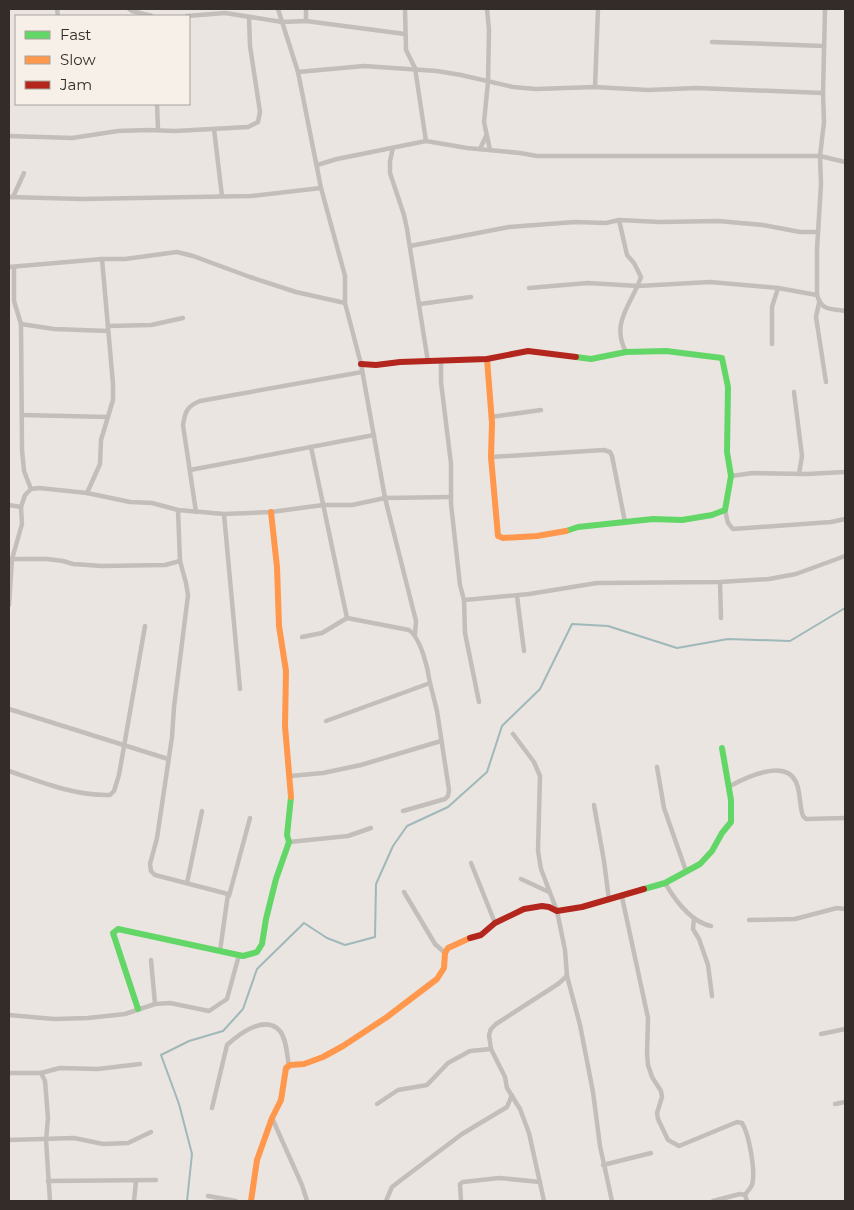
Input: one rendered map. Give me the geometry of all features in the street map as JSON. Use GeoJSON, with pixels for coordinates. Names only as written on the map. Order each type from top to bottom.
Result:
{"type":"FeatureCollection","features":[{"type":"Feature","properties":{"kind":"street"},"geometry":{"type":"LineString","coordinates":[[129,9],[148,15]]}},
{"type":"Feature","properties":{"kind":"street"},"geometry":{"type":"LineString","coordinates":[[278,9],[298,72],[321,188],[346,276],[345,303],[362,368],[385,498],[416,622],[415,634]]}},
{"type":"Feature","properties":{"kind":"street"},"geometry":{"type":"LineString","coordinates":[[306,9],[306,21]]}},
{"type":"Feature","properties":{"kind":"street"},"geometry":{"type":"LineString","coordinates":[[405,9],[406,50],[415,68],[426,141]]}},
{"type":"Feature","properties":{"kind":"street"},"geometry":{"type":"LineString","coordinates":[[487,9],[488,82],[484,122],[490,150]]}},
{"type":"Feature","properties":{"kind":"street"},"geometry":{"type":"LineString","coordinates":[[595,87],[598,9]]}},
{"type":"Feature","properties":{"kind":"street"},"geometry":{"type":"LineString","coordinates":[[825,9],[824,122],[820,156],[821,184],[817,295],[824,308],[845,311]]}},
{"type":"Feature","properties":{"kind":"street"},"geometry":{"type":"LineString","coordinates":[[190,16],[225,11],[282,22],[306,21],[405,34]]}},
{"type":"Feature","properties":{"kind":"street"},"geometry":{"type":"LineString","coordinates":[[9,136],[72,138],[118,131],[158,130],[176,132],[248,127],[258,122],[260,112],[250,46],[249,16]]}},
{"type":"Feature","properties":{"kind":"street"},"geometry":{"type":"LineString","coordinates":[[712,42],[824,46]]}},
{"type":"Feature","properties":{"kind":"street"},"geometry":{"type":"LineString","coordinates":[[298,72],[364,66],[415,68],[461,75],[514,87],[536,89],[595,87],[648,90],[697,88],[823,93]]}},
{"type":"Feature","properties":{"kind":"street"},"geometry":{"type":"LineString","coordinates":[[157,105],[158,130]]}},
{"type":"Feature","properties":{"kind":"street"},"geometry":{"type":"LineString","coordinates":[[214,129],[222,196]]}},
{"type":"Feature","properties":{"kind":"street"},"geometry":{"type":"LineString","coordinates":[[480,149],[486,134]]}},
{"type":"Feature","properties":{"kind":"street"},"geometry":{"type":"LineString","coordinates":[[317,165],[426,141],[537,156],[820,156],[845,162]]}},
{"type":"Feature","properties":{"kind":"street"},"geometry":{"type":"LineString","coordinates":[[393,148],[390,173],[404,215],[428,362]]}},
{"type":"Feature","properties":{"kind":"street"},"geometry":{"type":"LineString","coordinates":[[24,173],[11,197],[82,199],[251,196],[321,188]]}},
{"type":"Feature","properties":{"kind":"street"},"geometry":{"type":"LineString","coordinates":[[410,246],[510,227],[618,220],[660,222],[718,221],[763,225],[800,232],[818,232]]}},
{"type":"Feature","properties":{"kind":"street"},"geometry":{"type":"LineString","coordinates":[[618,220],[627,255],[639,271],[641,277],[622,315],[620,326],[621,343],[626,352]]}},
{"type":"Feature","properties":{"kind":"street"},"geometry":{"type":"LineString","coordinates":[[31,489],[24,472],[21,324],[14,301],[11,267],[102,259],[126,259],[176,252],[193,256],[250,278],[296,292],[345,303]]}},
{"type":"Feature","properties":{"kind":"street"},"geometry":{"type":"LineString","coordinates":[[87,493],[100,464],[101,440],[113,400],[102,259]]}},
{"type":"Feature","properties":{"kind":"street"},"geometry":{"type":"LineString","coordinates":[[530,288],[588,283],[638,286],[710,282],[778,288],[817,295]]}},
{"type":"Feature","properties":{"kind":"street"},"geometry":{"type":"LineString","coordinates":[[772,344],[772,307],[778,288]]}},
{"type":"Feature","properties":{"kind":"street"},"geometry":{"type":"LineString","coordinates":[[420,304],[472,297]]}},
{"type":"Feature","properties":{"kind":"street"},"geometry":{"type":"LineString","coordinates":[[820,303],[816,317],[826,382]]}},
{"type":"Feature","properties":{"kind":"street"},"geometry":{"type":"LineString","coordinates":[[21,324],[54,328],[108,328],[151,325],[183,318]]}},
{"type":"Feature","properties":{"kind":"street"},"geometry":{"type":"LineString","coordinates":[[196,512],[183,425],[185,413],[190,405],[200,401],[376,365],[400,362],[486,358],[528,352],[556,353],[591,359],[626,352],[666,351],[722,358],[728,387],[727,452],[731,476],[725,510],[728,523],[733,529],[831,522],[845,519]]}},
{"type":"Feature","properties":{"kind":"street"},"geometry":{"type":"LineString","coordinates":[[486,358],[491,417],[491,457],[498,536],[503,538],[537,536],[578,527],[653,520],[682,520],[712,515],[725,510]]}},
{"type":"Feature","properties":{"kind":"street"},"geometry":{"type":"LineString","coordinates":[[441,361],[441,382],[451,464],[451,497],[460,585],[464,600],[465,633],[479,702]]}},
{"type":"Feature","properties":{"kind":"street"},"geometry":{"type":"LineString","coordinates":[[794,392],[802,456],[799,474]]}},
{"type":"Feature","properties":{"kind":"street"},"geometry":{"type":"LineString","coordinates":[[491,417],[541,410]]}},
{"type":"Feature","properties":{"kind":"street"},"geometry":{"type":"LineString","coordinates":[[22,415],[108,416]]}},
{"type":"Feature","properties":{"kind":"street"},"geometry":{"type":"LineString","coordinates":[[190,470],[374,435]]}},
{"type":"Feature","properties":{"kind":"street"},"geometry":{"type":"LineString","coordinates":[[311,447],[347,618]]}},
{"type":"Feature","properties":{"kind":"street"},"geometry":{"type":"LineString","coordinates":[[491,457],[604,450],[610,452],[626,522]]}},
{"type":"Feature","properties":{"kind":"street"},"geometry":{"type":"LineString","coordinates":[[731,476],[753,473],[845,472]]}},
{"type":"Feature","properties":{"kind":"street"},"geometry":{"type":"LineString","coordinates":[[9,605],[11,559],[22,524],[21,507],[25,495],[31,489],[39,488],[87,493],[130,502],[152,503],[178,510],[224,514],[271,512],[323,505],[352,505],[385,498],[451,497]]}},
{"type":"Feature","properties":{"kind":"street"},"geometry":{"type":"LineString","coordinates":[[9,505],[21,507]]}},
{"type":"Feature","properties":{"kind":"street"},"geometry":{"type":"LineString","coordinates":[[178,510],[180,561],[188,595],[157,838],[150,867],[155,875],[225,892],[229,896]]}},
{"type":"Feature","properties":{"kind":"street"},"geometry":{"type":"LineString","coordinates":[[138,1009],[114,933],[118,929],[239,955],[254,954],[260,948],[276,879],[289,842],[287,835],[292,791],[285,726],[286,671],[279,626],[277,567],[271,512]]}},
{"type":"Feature","properties":{"kind":"street"},"geometry":{"type":"LineString","coordinates":[[224,514],[240,689]]}},
{"type":"Feature","properties":{"kind":"street"},"geometry":{"type":"LineString","coordinates":[[464,600],[517,596],[597,583],[720,582],[769,579],[796,574],[845,556]]}},
{"type":"Feature","properties":{"kind":"street"},"geometry":{"type":"LineString","coordinates":[[11,559],[47,559],[73,564],[102,566],[165,565],[180,561]]}},
{"type":"Feature","properties":{"kind":"street"},"geometry":{"type":"LineString","coordinates":[[720,582],[721,618]]}},
{"type":"Feature","properties":{"kind":"street"},"geometry":{"type":"LineString","coordinates":[[517,596],[524,651]]}},
{"type":"Feature","properties":{"kind":"street"},"geometry":{"type":"LineString","coordinates":[[302,637],[322,633],[347,618],[409,630],[415,634],[430,683],[449,790],[448,796],[445,799],[404,811]]}},
{"type":"Feature","properties":{"kind":"street"},"geometry":{"type":"LineString","coordinates":[[9,771],[66,789],[90,794],[110,795],[114,791],[119,775],[144,626]]}},
{"type":"Feature","properties":{"kind":"street"},"geometry":{"type":"LineString","coordinates":[[326,722],[430,683]]}},
{"type":"Feature","properties":{"kind":"street"},"geometry":{"type":"LineString","coordinates":[[9,709],[168,759]]}},
{"type":"Feature","properties":{"kind":"street"},"geometry":{"type":"LineString","coordinates":[[514,734],[522,749],[534,762],[540,776],[538,851],[549,892],[557,912],[565,950],[567,976],[580,1025],[593,1092],[603,1164],[612,1201]]}},
{"type":"Feature","properties":{"kind":"street"},"geometry":{"type":"LineString","coordinates":[[290,776],[323,773],[361,766],[441,740]]}},
{"type":"Feature","properties":{"kind":"street"},"geometry":{"type":"LineString","coordinates":[[251,1201],[257,1160],[272,1118],[281,1100],[286,1068],[289,1066],[306,1065],[342,1047],[405,1003],[442,974],[445,954],[448,948],[462,941],[482,935],[495,923],[507,916],[542,906],[557,912],[609,900],[665,883],[705,861],[731,822],[730,786],[722,748]]}},
{"type":"Feature","properties":{"kind":"street"},"geometry":{"type":"LineString","coordinates":[[657,766],[664,808],[686,871]]}},
{"type":"Feature","properties":{"kind":"street"},"geometry":{"type":"LineString","coordinates":[[730,786],[752,774],[780,771],[790,774],[795,780],[803,816],[806,819],[845,818]]}},
{"type":"Feature","properties":{"kind":"street"},"geometry":{"type":"LineString","coordinates":[[594,805],[609,900]]}},
{"type":"Feature","properties":{"kind":"street"},"geometry":{"type":"LineString","coordinates":[[187,883],[202,811]]}},
{"type":"Feature","properties":{"kind":"street"},"geometry":{"type":"LineString","coordinates":[[220,950],[229,896],[250,818]]}},
{"type":"Feature","properties":{"kind":"street"},"geometry":{"type":"LineString","coordinates":[[289,842],[348,836],[371,828]]}},
{"type":"Feature","properties":{"kind":"street"},"geometry":{"type":"LineString","coordinates":[[471,863],[495,923]]}},
{"type":"Feature","properties":{"kind":"street"},"geometry":{"type":"LineString","coordinates":[[522,879],[549,892]]}},
{"type":"Feature","properties":{"kind":"street"},"geometry":{"type":"LineString","coordinates":[[665,883],[676,899],[694,918],[702,924],[710,926]]}},
{"type":"Feature","properties":{"kind":"street"},"geometry":{"type":"LineString","coordinates":[[404,892],[435,944],[445,954]]}},
{"type":"Feature","properties":{"kind":"street"},"geometry":{"type":"LineString","coordinates":[[622,896],[648,1018],[648,1065],[652,1077],[661,1091],[662,1097],[657,1113],[664,1133],[668,1140],[679,1146],[736,1122],[742,1123],[746,1130],[753,1176],[751,1186],[745,1195]]}},
{"type":"Feature","properties":{"kind":"street"},"geometry":{"type":"LineString","coordinates":[[749,920],[795,919],[837,908],[845,909]]}},
{"type":"Feature","properties":{"kind":"street"},"geometry":{"type":"LineString","coordinates":[[694,918],[693,929],[699,939],[708,965],[712,996]]}},
{"type":"Feature","properties":{"kind":"street"},"geometry":{"type":"LineString","coordinates":[[9,1015],[54,1020],[88,1018],[125,1014],[155,1004],[170,1003],[209,1011],[227,999],[239,955]]}},
{"type":"Feature","properties":{"kind":"street"},"geometry":{"type":"LineString","coordinates":[[151,960],[155,1004]]}},
{"type":"Feature","properties":{"kind":"street"},"geometry":{"type":"LineString","coordinates":[[544,1201],[531,1139],[520,1109],[507,1088],[505,1076],[491,1049],[489,1035],[491,1029],[496,1024],[558,984],[567,976]]}},
{"type":"Feature","properties":{"kind":"street"},"geometry":{"type":"LineString","coordinates":[[212,1108],[227,1045],[256,1026],[273,1026],[281,1032],[289,1066]]}},
{"type":"Feature","properties":{"kind":"street"},"geometry":{"type":"LineString","coordinates":[[821,1034],[845,1029]]}},
{"type":"Feature","properties":{"kind":"street"},"geometry":{"type":"LineString","coordinates":[[377,1104],[398,1090],[427,1084],[448,1063],[470,1051],[491,1049]]}},
{"type":"Feature","properties":{"kind":"street"},"geometry":{"type":"LineString","coordinates":[[9,1073],[41,1073],[60,1068],[98,1069],[140,1064]]}},
{"type":"Feature","properties":{"kind":"street"},"geometry":{"type":"LineString","coordinates":[[41,1073],[46,1094],[48,1130],[46,1140],[50,1201]]}},
{"type":"Feature","properties":{"kind":"street"},"geometry":{"type":"LineString","coordinates":[[386,1201],[392,1187],[462,1134],[502,1110],[507,1106],[512,1094]]}},
{"type":"Feature","properties":{"kind":"street"},"geometry":{"type":"LineString","coordinates":[[835,1104],[845,1102]]}},
{"type":"Feature","properties":{"kind":"street"},"geometry":{"type":"LineString","coordinates":[[272,1118],[307,1201]]}},
{"type":"Feature","properties":{"kind":"street"},"geometry":{"type":"LineString","coordinates":[[9,1140],[74,1138],[103,1144],[128,1143],[151,1132]]}},
{"type":"Feature","properties":{"kind":"street"},"geometry":{"type":"LineString","coordinates":[[603,1164],[651,1153]]}},
{"type":"Feature","properties":{"kind":"street"},"geometry":{"type":"LineString","coordinates":[[461,1201],[459,1187],[463,1182],[499,1178],[540,1182]]}},
{"type":"Feature","properties":{"kind":"street"},"geometry":{"type":"LineString","coordinates":[[134,1201],[136,1180]]}},
{"type":"Feature","properties":{"kind":"street"},"geometry":{"type":"LineString","coordinates":[[48,1181],[156,1180]]}},
{"type":"Feature","properties":{"kind":"street"},"geometry":{"type":"LineString","coordinates":[[714,1201],[733,1195],[745,1195]]}},
{"type":"Feature","properties":{"kind":"street"},"geometry":{"type":"LineString","coordinates":[[745,1195],[747,1201]]}},
{"type":"Feature","properties":{"kind":"street"},"geometry":{"type":"LineString","coordinates":[[208,1196],[236,1201]]}},
{"type":"Feature","properties":{"kind":"waterway"},"geometry":{"type":"LineString","coordinates":[[187,1201],[192,1154],[179,1104],[161,1055],[189,1041],[223,1031],[243,1009],[257,969],[304,923],[327,938],[345,945],[375,937],[376,884],[393,846],[407,826],[448,807],[487,772],[502,726],[540,689],[572,624],[608,626],[677,648],[728,639],[790,641],[845,608]]}},
{"type":"Feature","properties":{"kind":"traffic: fast"},"geometry":{"type":"LineString","coordinates":[[566,531],[578,527],[653,519],[682,520],[712,515],[725,510],[731,476],[727,452],[728,387],[722,358],[666,351],[626,352],[591,359],[576,357]]}},
{"type":"Feature","properties":{"kind":"traffic: fast"},"geometry":{"type":"LineString","coordinates":[[644,889],[665,883],[700,864],[712,851],[731,822],[731,800],[722,748]]}},
{"type":"Feature","properties":{"kind":"traffic: fast"},"geometry":{"type":"LineString","coordinates":[[138,1009],[113,933],[118,929],[243,956],[257,952],[262,944],[276,879],[289,842],[287,835],[291,797]]}},
{"type":"Feature","properties":{"kind":"traffic: slow"},"geometry":{"type":"LineString","coordinates":[[487,359],[492,423],[491,457],[498,536],[503,538],[537,536],[566,531]]}},
{"type":"Feature","properties":{"kind":"traffic: slow"},"geometry":{"type":"LineString","coordinates":[[271,512],[277,567],[279,626],[286,671],[285,726],[291,797]]}},
{"type":"Feature","properties":{"kind":"traffic: slow"},"geometry":{"type":"LineString","coordinates":[[251,1201],[257,1160],[272,1118],[281,1100],[286,1068],[290,1065],[304,1064],[323,1057],[387,1017],[437,979],[444,968],[445,953],[448,948],[470,938]]}},
{"type":"Feature","properties":{"kind":"traffic: jam"},"geometry":{"type":"LineString","coordinates":[[361,364],[376,365],[400,362],[487,359],[528,351],[576,357]]}},
{"type":"Feature","properties":{"kind":"traffic: jam"},"geometry":{"type":"LineString","coordinates":[[470,938],[481,935],[495,923],[524,909],[542,906],[557,911],[582,907],[644,889]]}}]}
